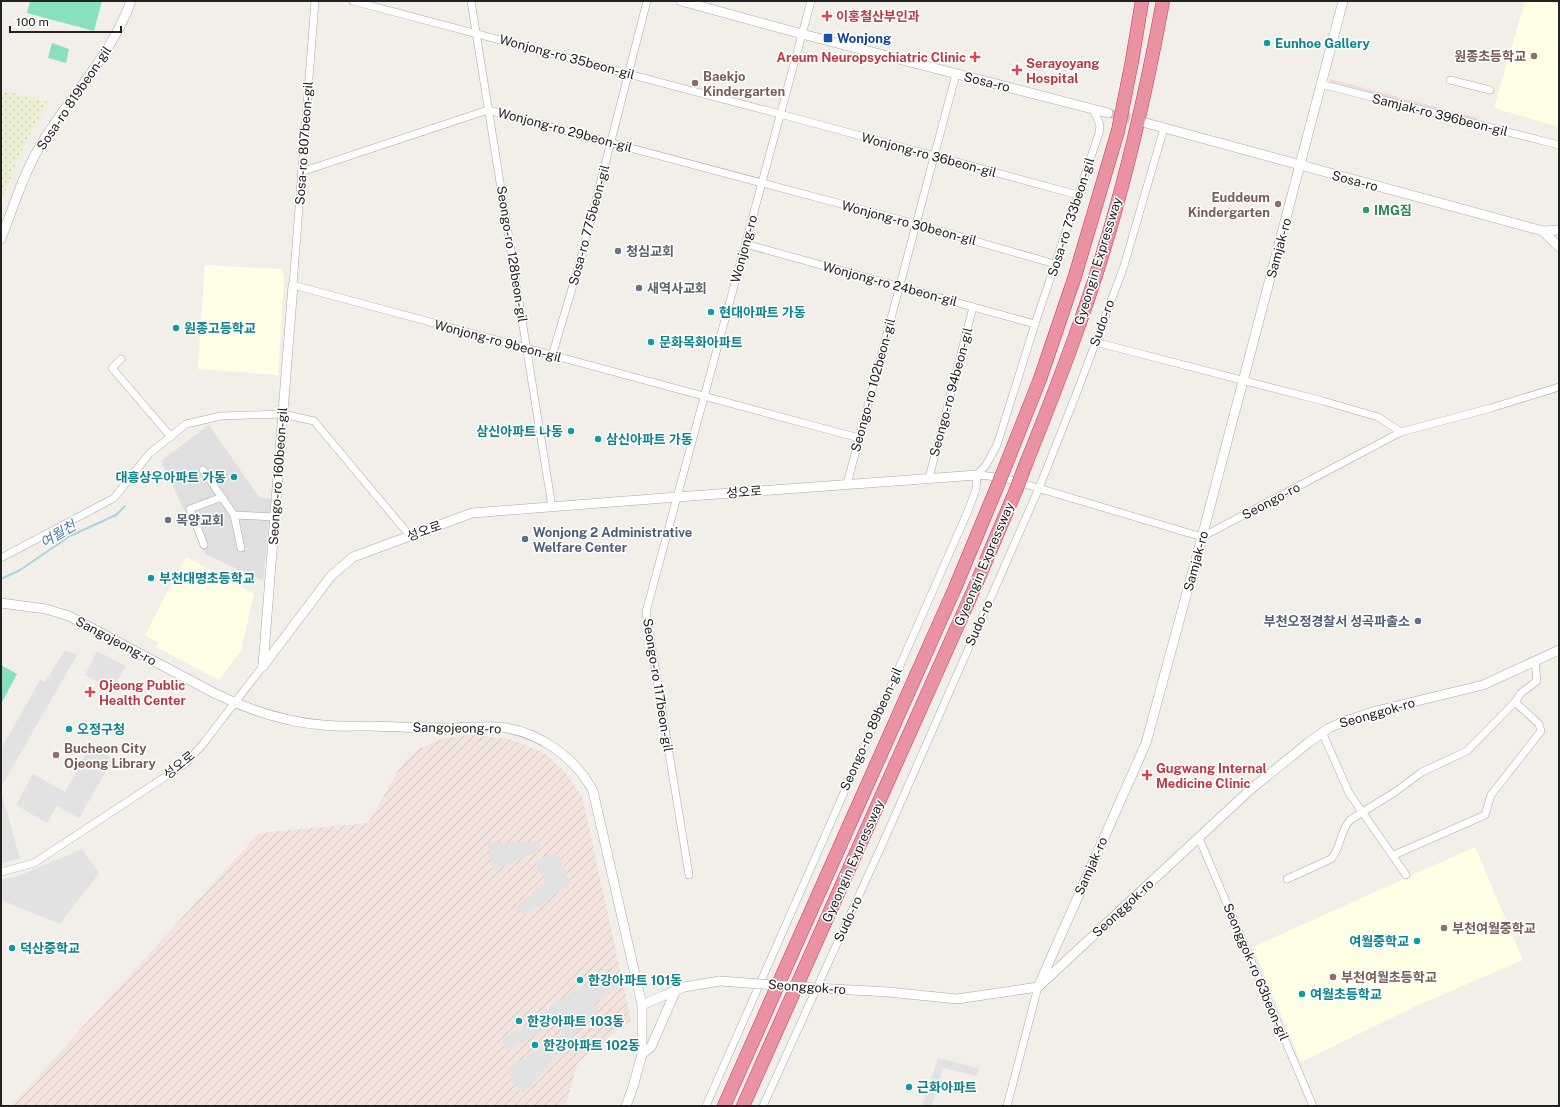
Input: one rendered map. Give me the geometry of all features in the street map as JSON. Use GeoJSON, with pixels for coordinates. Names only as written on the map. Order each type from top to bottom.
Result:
{"type":"FeatureCollection","features":[{"type":"Feature","properties":{"kind":"highway","name":"Gyeongin Expressway"},"geometry":{"type":"LineString","coordinates":[[724,1106],[952,595],[1008,462],[1043,371],[1075,276],[1118,131],[1132,62],[1142,1]]}},
{"type":"Feature","properties":{"kind":"highway","name":"Gyeongin Expressway"},"geometry":{"type":"LineString","coordinates":[[743,1106],[974,588],[1016,490],[1061,374],[1092,286],[1116,209],[1151,64],[1163,1]]}},
{"type":"Feature","properties":{"kind":"street","name":"Sosa-ro 819beon-gil"},"geometry":{"type":"LineString","coordinates":[[1,239],[22,183],[39,147],[59,116],[96,68],[110,46],[125,17],[131,1]]}},
{"type":"Feature","properties":{"kind":"street","name":"Sosa-ro 807beon-gil"},"geometry":{"type":"LineString","coordinates":[[293,285],[315,1]]}},
{"type":"Feature","properties":{"kind":"street","name":"Wonjong-ro 35beon-gil"},"geometry":{"type":"LineString","coordinates":[[354,1],[780,114]]}},
{"type":"Feature","properties":{"kind":"street","name":"Seongo-ro 128beon-gil"},"geometry":{"type":"LineString","coordinates":[[471,1],[552,507]]}},
{"type":"Feature","properties":{"kind":"street","name":"Sosa-ro 775beon-gil"},"geometry":{"type":"LineString","coordinates":[[552,356],[581,258],[648,1]]}},
{"type":"Feature","properties":{"kind":"street","name":"Sosa-ro"},"geometry":{"type":"LineString","coordinates":[[681,1],[802,34],[1108,113]]}},
{"type":"Feature","properties":{"kind":"street","name":"Wonjong-ro"},"geometry":{"type":"LineString","coordinates":[[677,496],[811,1]]}},
{"type":"Feature","properties":{"kind":"street","name":"Samjak-ro"},"geometry":{"type":"LineString","coordinates":[[1007,1106],[1038,987],[1146,743],[1202,537],[1343,1]]}},
{"type":"Feature","properties":{"kind":"street","name":"Seongo-ro 102beon-gil"},"geometry":{"type":"LineString","coordinates":[[846,484],[956,74]]}},
{"type":"Feature","properties":{"kind":"street"},"geometry":{"type":"LineString","coordinates":[[1450,80],[1490,90]]}},
{"type":"Feature","properties":{"kind":"street","name":"Samjak-ro 396beon-gil"},"geometry":{"type":"LineString","coordinates":[[1321,84],[1559,146]]}},
{"type":"Feature","properties":{"kind":"street","name":"Wonjong-ro 29beon-gil"},"geometry":{"type":"LineString","coordinates":[[302,172],[488,110],[762,183]]}},
{"type":"Feature","properties":{"kind":"street","name":"Sosa-ro 733beon-gil"},"geometry":{"type":"LineString","coordinates":[[978,475],[986,465],[997,445],[1035,324],[1099,133],[1100,125],[1094,110]]}},
{"type":"Feature","properties":{"kind":"street","name":"Wonjong-ro 36beon-gil"},"geometry":{"type":"LineString","coordinates":[[780,114],[1078,195]]}},
{"type":"Feature","properties":{"kind":"street","name":"Sosa-ro"},"geometry":{"type":"LineString","coordinates":[[1146,123],[1543,231]]}},
{"type":"Feature","properties":{"kind":"street","name":"Sudo-ro"},"geometry":{"type":"LineString","coordinates":[[763,1106],[886,836],[1038,488],[1124,266],[1164,128]]}},
{"type":"Feature","properties":{"kind":"street","name":"Wonjong-ro 30beon-gil"},"geometry":{"type":"LineString","coordinates":[[762,183],[916,224],[1055,264]]}},
{"type":"Feature","properties":{"kind":"street"},"geometry":{"type":"LineString","coordinates":[[1543,231],[1559,230]]}},
{"type":"Feature","properties":{"kind":"street"},"geometry":{"type":"LineString","coordinates":[[1543,231],[1559,247]]}},
{"type":"Feature","properties":{"kind":"street","name":"Wonjong-ro 24beon-gil"},"geometry":{"type":"LineString","coordinates":[[745,244],[1035,324]]}},
{"type":"Feature","properties":{"kind":"street","name":"Wonjong-ro 9beon-gil"},"geometry":{"type":"LineString","coordinates":[[293,285],[859,438]]}},
{"type":"Feature","properties":{"kind":"street","name":"Seongo-ro 160beon-gil"},"geometry":{"type":"LineString","coordinates":[[263,666],[293,285]]}},
{"type":"Feature","properties":{"kind":"street","name":"Seongo-ro 94beon-gil"},"geometry":{"type":"LineString","coordinates":[[929,478],[973,306]]}},
{"type":"Feature","properties":{"kind":"street"},"geometry":{"type":"LineString","coordinates":[[1095,342],[1323,401],[1378,417],[1401,432]]}},
{"type":"Feature","properties":{"kind":"street"},"geometry":{"type":"LineString","coordinates":[[121,359],[112,368],[171,436]]}},
{"type":"Feature","properties":{"kind":"street","name":"Seongo-ro"},"geometry":{"type":"LineString","coordinates":[[1202,537],[1401,432],[1491,408],[1559,387]]}},
{"type":"Feature","properties":{"kind":"street"},"geometry":{"type":"LineString","coordinates":[[1,558],[114,498],[148,454],[186,424],[221,416],[283,414],[314,421],[410,536]]}},
{"type":"Feature","properties":{"kind":"street"},"geometry":{"type":"LineString","coordinates":[[203,470],[234,515],[241,548]]}},
{"type":"Feature","properties":{"kind":"street"},"geometry":{"type":"LineString","coordinates":[[978,475],[997,477],[1038,488],[1202,537]]}},
{"type":"Feature","properties":{"kind":"street","name":"성오로"},"geometry":{"type":"LineString","coordinates":[[1,872],[34,863],[186,763],[235,703],[331,576],[353,557],[472,513],[677,496],[978,475]]}},
{"type":"Feature","properties":{"kind":"street","name":"Seongo-ro 89beon-gil"},"geometry":{"type":"LineString","coordinates":[[706,1106],[833,819],[833,814],[968,511],[976,488],[978,475]]}},
{"type":"Feature","properties":{"kind":"street","name":"Seongo-ro 117beon-gil"},"geometry":{"type":"LineString","coordinates":[[677,496],[646,612],[689,875]]}},
{"type":"Feature","properties":{"kind":"street"},"geometry":{"type":"LineString","coordinates":[[204,545],[190,509],[222,497]]}},
{"type":"Feature","properties":{"kind":"street"},"geometry":{"type":"LineString","coordinates":[[234,515],[275,517]]}},
{"type":"Feature","properties":{"kind":"street","name":"Sangojeong-ro"},"geometry":{"type":"LineString","coordinates":[[1,602],[46,609],[69,616],[235,703],[262,713],[297,722],[323,725],[446,728],[478,726],[500,728],[520,731],[555,748],[570,761],[593,791],[642,1005],[642,1054],[626,1106]]}},
{"type":"Feature","properties":{"kind":"street","name":"Seonggok-ro"},"geometry":{"type":"LineString","coordinates":[[642,1005],[684,987],[720,981],[888,992],[957,999],[1038,987],[1251,790],[1322,732],[1345,721],[1376,711],[1483,685],[1559,650]]}},
{"type":"Feature","properties":{"kind":"street"},"geometry":{"type":"LineString","coordinates":[[1287,879],[1331,859],[1336,853],[1345,826],[1350,820],[1363,813],[1422,772],[1467,751],[1515,702],[1521,693],[1537,681],[1535,661]]}},
{"type":"Feature","properties":{"kind":"street"},"geometry":{"type":"LineString","coordinates":[[1394,855],[1485,816],[1491,796],[1541,731],[1539,724],[1515,702]]}},
{"type":"Feature","properties":{"kind":"street"},"geometry":{"type":"LineString","coordinates":[[1322,732],[1349,793],[1394,855],[1406,875]]}},
{"type":"Feature","properties":{"kind":"street","name":"Seonggok-ro 63beon-gil"},"geometry":{"type":"LineString","coordinates":[[1198,838],[1313,1106]]}},
{"type":"Feature","properties":{"kind":"street"},"geometry":{"type":"LineString","coordinates":[[642,1054],[651,1047],[676,990]]}},
{"type":"Feature","properties":{"kind":"shaded area","name":"원종초등학교"},"geometry":{"type":"Polygon","coordinates":[[[1525,1],[1547,1],[1559,5],[1559,127],[1494,108],[1525,1]]]}},
{"type":"Feature","properties":{"kind":"shaded area"},"geometry":{"type":"Polygon","coordinates":[[[1330,79],[1478,118],[1476,127],[1328,88],[1330,79]]]}},
{"type":"Feature","properties":{"kind":"shaded area"},"geometry":{"type":"Polygon","coordinates":[[[1,90],[48,102],[23,147],[1,202],[1,90]]]}},
{"type":"Feature","properties":{"kind":"shaded area"},"geometry":{"type":"Polygon","coordinates":[[[205,265],[280,269],[284,276],[278,375],[198,369],[200,335],[207,336],[208,324],[201,323],[205,265]]]}},
{"type":"Feature","properties":{"kind":"shaded area"},"geometry":{"type":"Polygon","coordinates":[[[209,425],[259,497],[271,499],[263,581],[205,554],[161,461],[209,425]]]}},
{"type":"Feature","properties":{"kind":"shaded area","name":"부천대명초등학교"},"geometry":{"type":"Polygon","coordinates":[[[186,557],[254,594],[241,651],[219,680],[156,647],[159,643],[145,635],[186,557]]]}},
{"type":"Feature","properties":{"kind":"shaded area"},"geometry":{"type":"Polygon","coordinates":[[[65,650],[77,655],[1,787],[1,749],[40,680],[45,682],[65,650]]]}},
{"type":"Feature","properties":{"kind":"shaded area"},"geometry":{"type":"Polygon","coordinates":[[[97,651],[126,666],[112,689],[85,675],[97,651]]]}},
{"type":"Feature","properties":{"kind":"shaded area"},"geometry":{"type":"Polygon","coordinates":[[[473,735],[510,739],[544,753],[564,771],[582,796],[631,1020],[578,1062],[565,1106],[11,1106],[259,833],[368,823],[403,763],[417,750],[444,738],[473,735]]]}},
{"type":"Feature","properties":{"kind":"shaded area"},"geometry":{"type":"Polygon","coordinates":[[[90,746],[113,759],[79,818],[57,806],[47,823],[16,805],[33,774],[65,792],[90,746]]]}},
{"type":"Feature","properties":{"kind":"shaded area"},"geometry":{"type":"Polygon","coordinates":[[[1,791],[20,859],[1,863],[1,791]]]}},
{"type":"Feature","properties":{"kind":"shaded area"},"geometry":{"type":"Polygon","coordinates":[[[488,843],[540,843],[540,850],[492,871],[488,843]]]}},
{"type":"Feature","properties":{"kind":"shaded area"},"geometry":{"type":"Polygon","coordinates":[[[1475,847],[1523,960],[1414,1007],[1301,1062],[1253,947],[1475,847]]]}},
{"type":"Feature","properties":{"kind":"shaded area"},"geometry":{"type":"Polygon","coordinates":[[[82,849],[99,873],[60,924],[1,900],[1,880],[18,876],[82,849]]]}},
{"type":"Feature","properties":{"kind":"shaded area"},"geometry":{"type":"Polygon","coordinates":[[[549,854],[559,855],[571,883],[524,916],[517,907],[546,882],[534,862],[549,854]]]}},
{"type":"Feature","properties":{"kind":"shaded area"},"geometry":{"type":"Polygon","coordinates":[[[611,971],[616,986],[609,995],[595,1003],[598,1011],[587,1019],[576,1034],[523,1093],[513,1082],[506,1069],[564,1034],[557,1022],[507,1052],[502,1039],[546,1013],[552,1004],[611,971]]]}},
{"type":"Feature","properties":{"kind":"shaded area"},"geometry":{"type":"Polygon","coordinates":[[[938,1058],[979,1068],[977,1076],[943,1068],[932,1106],[922,1106],[938,1058]]]}},
{"type":"Feature","properties":{"kind":"green space"},"geometry":{"type":"Polygon","coordinates":[[[30,1],[102,1],[94,31],[27,13],[30,1]]]}},
{"type":"Feature","properties":{"kind":"green space"},"geometry":{"type":"Polygon","coordinates":[[[52,43],[69,49],[66,63],[48,58],[52,43]]]}},
{"type":"Feature","properties":{"kind":"green space"},"geometry":{"type":"Polygon","coordinates":[[[1,665],[17,674],[2,702],[1,702],[1,665]]]}},
{"type":"Feature","properties":{"kind":"waterway","name":"여월천"},"geometry":{"type":"LineString","coordinates":[[1,579],[20,570],[70,536],[116,515],[125,506]]}},
{"type":"Feature","properties":{"kind":"tunnel"},"geometry":{"type":"LineString","coordinates":[[1108,113],[1143,122]]}},
{"type":"Feature","properties":{"kind":"place","name":"이홍철산부인과"},"geometry":{"type":"Point","coordinates":[827,16]}},
{"type":"Feature","properties":{"kind":"place","name":"Wonjong"},"geometry":{"type":"Point","coordinates":[828,38]}},
{"type":"Feature","properties":{"kind":"place","name":"Eunhoe Gallery"},"geometry":{"type":"Point","coordinates":[1267,43]}},
{"type":"Feature","properties":{"kind":"place","name":"원종초등학교"},"geometry":{"type":"Point","coordinates":[1534,56]}},
{"type":"Feature","properties":{"kind":"place","name":"Areum Neuropsychiatric Clinic"},"geometry":{"type":"Point","coordinates":[975,57]}},
{"type":"Feature","properties":{"kind":"place","name":"Serayoyang Hospital"},"geometry":{"type":"Point","coordinates":[1017,70]}},
{"type":"Feature","properties":{"kind":"place","name":"Baekjo Kindergarten"},"geometry":{"type":"Point","coordinates":[695,83]}},
{"type":"Feature","properties":{"kind":"place","name":"Euddeum Kindergarten"},"geometry":{"type":"Point","coordinates":[1278,204]}},
{"type":"Feature","properties":{"kind":"place","name":"IMG짐"},"geometry":{"type":"Point","coordinates":[1366,210]}},
{"type":"Feature","properties":{"kind":"place","name":"청심교회"},"geometry":{"type":"Point","coordinates":[618,251]}},
{"type":"Feature","properties":{"kind":"place","name":"새역사교회"},"geometry":{"type":"Point","coordinates":[639,288]}},
{"type":"Feature","properties":{"kind":"place","name":"현대아파트 가동"},"geometry":{"type":"Point","coordinates":[711,312]}},
{"type":"Feature","properties":{"kind":"place","name":"원종고등학교"},"geometry":{"type":"Point","coordinates":[176,328]}},
{"type":"Feature","properties":{"kind":"place","name":"문화목화아파트"},"geometry":{"type":"Point","coordinates":[651,342]}},
{"type":"Feature","properties":{"kind":"place","name":"삼신아파트 나동"},"geometry":{"type":"Point","coordinates":[571,431]}},
{"type":"Feature","properties":{"kind":"place","name":"삼신아파트 가동"},"geometry":{"type":"Point","coordinates":[598,439]}},
{"type":"Feature","properties":{"kind":"place","name":"대흥상우아파트 가동"},"geometry":{"type":"Point","coordinates":[234,477]}},
{"type":"Feature","properties":{"kind":"place","name":"목양교회"},"geometry":{"type":"Point","coordinates":[168,520]}},
{"type":"Feature","properties":{"kind":"place","name":"Wonjong 2 Administrative Welfare Center"},"geometry":{"type":"Point","coordinates":[525,539]}},
{"type":"Feature","properties":{"kind":"place","name":"부천대명초등학교"},"geometry":{"type":"Point","coordinates":[151,578]}},
{"type":"Feature","properties":{"kind":"place","name":"부천오정경찰서 성곡파출소"},"geometry":{"type":"Point","coordinates":[1418,621]}},
{"type":"Feature","properties":{"kind":"place","name":"Ojeong Public Health Center"},"geometry":{"type":"Point","coordinates":[90,692]}},
{"type":"Feature","properties":{"kind":"place","name":"오정구청"},"geometry":{"type":"Point","coordinates":[69,729]}},
{"type":"Feature","properties":{"kind":"place","name":"Bucheon City Ojeong Library"},"geometry":{"type":"Point","coordinates":[56,755]}},
{"type":"Feature","properties":{"kind":"place","name":"Gugwang Internal Medicine Clinic"},"geometry":{"type":"Point","coordinates":[1147,775]}},
{"type":"Feature","properties":{"kind":"place","name":"부천여월중학교"},"geometry":{"type":"Point","coordinates":[1444,928]}},
{"type":"Feature","properties":{"kind":"place","name":"여월중학교"},"geometry":{"type":"Point","coordinates":[1417,941]}},
{"type":"Feature","properties":{"kind":"place","name":"덕산중학교"},"geometry":{"type":"Point","coordinates":[12,948]}},
{"type":"Feature","properties":{"kind":"place","name":"부천여월초등학교"},"geometry":{"type":"Point","coordinates":[1333,977]}},
{"type":"Feature","properties":{"kind":"place","name":"한강아파트 101동"},"geometry":{"type":"Point","coordinates":[580,980]}},
{"type":"Feature","properties":{"kind":"place","name":"여월초등학교"},"geometry":{"type":"Point","coordinates":[1302,994]}},
{"type":"Feature","properties":{"kind":"place","name":"한강아파트 103동"},"geometry":{"type":"Point","coordinates":[519,1021]}},
{"type":"Feature","properties":{"kind":"place","name":"한강아파트 102동"},"geometry":{"type":"Point","coordinates":[535,1045]}},
{"type":"Feature","properties":{"kind":"place","name":"근화아파트"},"geometry":{"type":"Point","coordinates":[909,1087]}}]}
